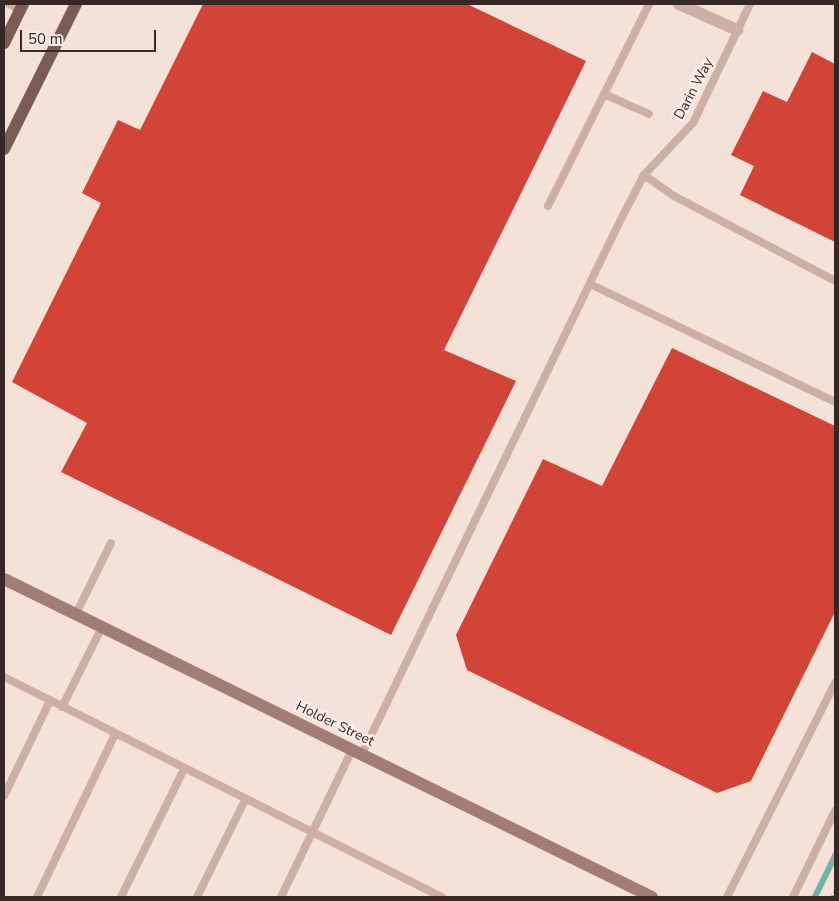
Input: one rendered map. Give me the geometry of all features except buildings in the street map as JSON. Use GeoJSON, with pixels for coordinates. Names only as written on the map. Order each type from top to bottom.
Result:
{"type":"FeatureCollection","features":[{"type":"Feature","properties":{"kind":"main road"},"geometry":{"type":"LineString","coordinates":[[4,149],[76,4]]}},
{"type":"Feature","properties":{"kind":"main road"},"geometry":{"type":"LineString","coordinates":[[4,43],[22,7]]}},
{"type":"Feature","properties":{"kind":"street"},"geometry":{"type":"LineString","coordinates":[[679,4],[737,30]]}},
{"type":"Feature","properties":{"kind":"street","name":"Holder Street"},"geometry":{"type":"LineString","coordinates":[[4,578],[652,897]]}},
{"type":"Feature","properties":{"kind":"lane"},"geometry":{"type":"LineString","coordinates":[[9,4],[22,7]]}},
{"type":"Feature","properties":{"kind":"lane"},"geometry":{"type":"LineString","coordinates":[[548,206],[649,4]]}},
{"type":"Feature","properties":{"kind":"lane","name":"Darin Way"},"geometry":{"type":"LineString","coordinates":[[281,897],[311,832],[357,752],[644,175],[693,123],[750,4]]}},
{"type":"Feature","properties":{"kind":"lane"},"geometry":{"type":"LineString","coordinates":[[604,94],[649,114]]}},
{"type":"Feature","properties":{"kind":"lane"},"geometry":{"type":"LineString","coordinates":[[644,175],[674,196],[835,281]]}},
{"type":"Feature","properties":{"kind":"lane"},"geometry":{"type":"LineString","coordinates":[[590,284],[835,402]]}},
{"type":"Feature","properties":{"kind":"lane"},"geometry":{"type":"LineString","coordinates":[[76,614],[111,543]]}},
{"type":"Feature","properties":{"kind":"lane"},"geometry":{"type":"LineString","coordinates":[[62,708],[102,626]]}},
{"type":"Feature","properties":{"kind":"lane"},"geometry":{"type":"LineString","coordinates":[[4,678],[442,897]]}},
{"type":"Feature","properties":{"kind":"lane"},"geometry":{"type":"LineString","coordinates":[[727,897],[835,683]]}},
{"type":"Feature","properties":{"kind":"lane"},"geometry":{"type":"LineString","coordinates":[[4,796],[50,701]]}},
{"type":"Feature","properties":{"kind":"lane"},"geometry":{"type":"LineString","coordinates":[[38,897],[115,734]]}},
{"type":"Feature","properties":{"kind":"lane"},"geometry":{"type":"LineString","coordinates":[[121,897],[184,769]]}},
{"type":"Feature","properties":{"kind":"lane"},"geometry":{"type":"LineString","coordinates":[[198,897],[245,800]]}},
{"type":"Feature","properties":{"kind":"lane"},"geometry":{"type":"LineString","coordinates":[[793,897],[835,811]]}},
{"type":"Feature","properties":{"kind":"path"},"geometry":{"type":"LineString","coordinates":[[832,897],[835,891]]}},
{"type":"Feature","properties":{"kind":"waterway"},"geometry":{"type":"LineString","coordinates":[[815,897],[835,856]]}}]}
